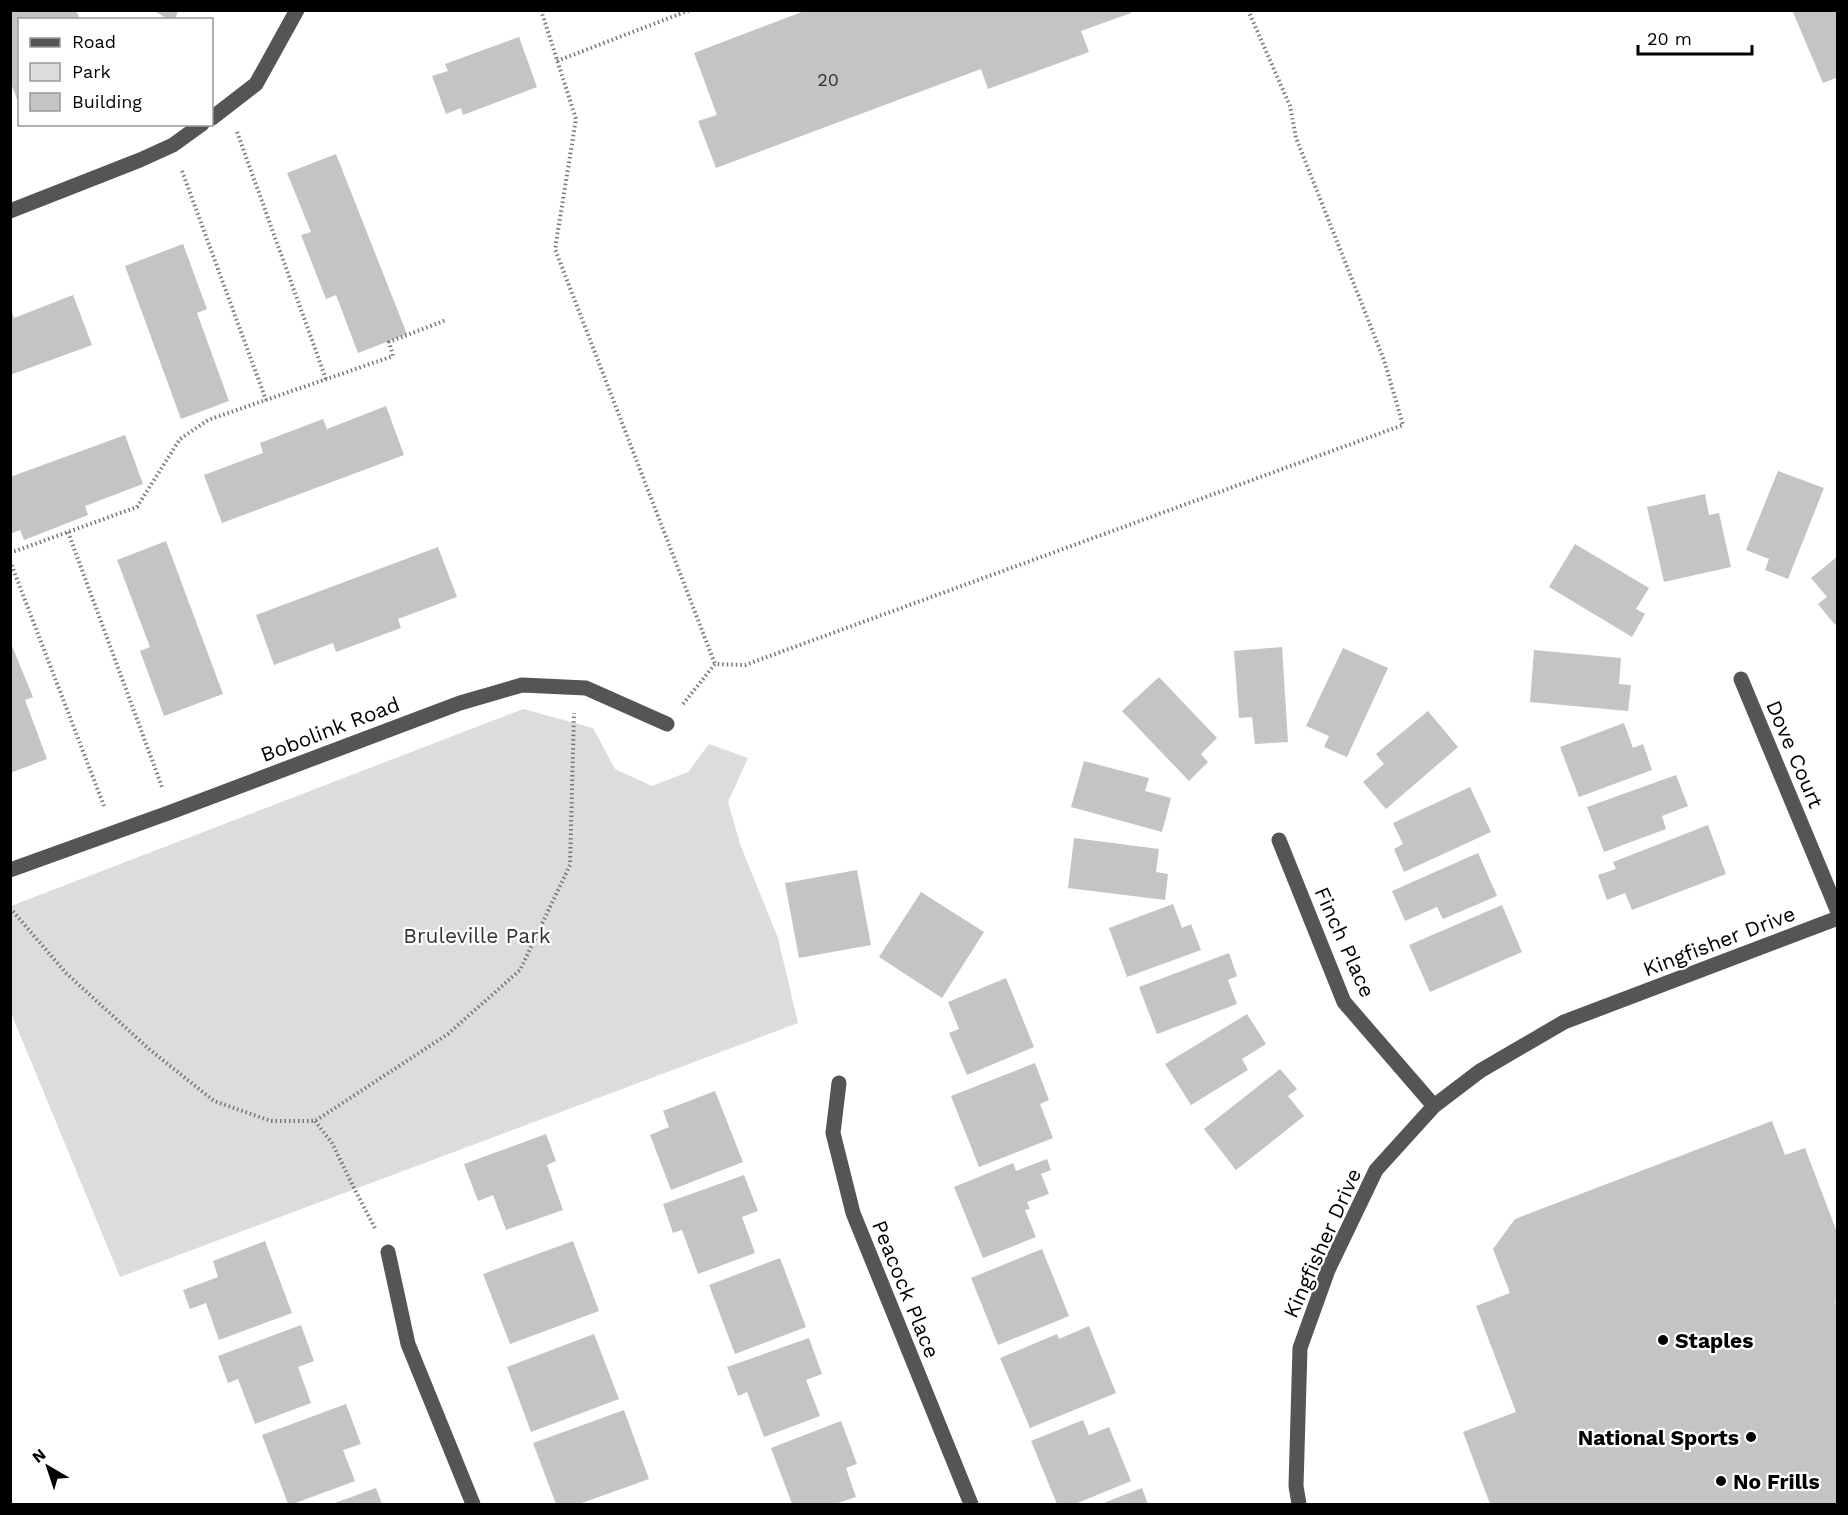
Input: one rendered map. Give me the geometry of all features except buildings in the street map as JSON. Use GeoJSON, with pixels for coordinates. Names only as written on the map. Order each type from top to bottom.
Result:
{"type":"FeatureCollection","features":[{"type":"Feature","properties":{"kind":"street"},"geometry":{"type":"LineString","coordinates":[[213,117],[256,84],[297,10]]}},
{"type":"Feature","properties":{"kind":"street"},"geometry":{"type":"LineString","coordinates":[[10,211],[140,160],[173,145],[199,126]]}},
{"type":"Feature","properties":{"kind":"street","name":"Dove Court"},"geometry":{"type":"LineString","coordinates":[[1741,679],[1838,912]]}},
{"type":"Feature","properties":{"kind":"street","name":"Bobolink Road"},"geometry":{"type":"LineString","coordinates":[[10,870],[460,703],[522,685],[586,688],[667,724]]}},
{"type":"Feature","properties":{"kind":"street","name":"Finch Place"},"geometry":{"type":"LineString","coordinates":[[1279,840],[1344,1002],[1434,1106]]}},
{"type":"Feature","properties":{"kind":"street","name":"Kingfisher Drive"},"geometry":{"type":"LineString","coordinates":[[1299,1504],[1296,1486],[1300,1348],[1328,1270],[1376,1170],[1434,1106],[1480,1071],[1564,1022],[1838,918]]}},
{"type":"Feature","properties":{"kind":"street","name":"Peacock Place"},"geometry":{"type":"LineString","coordinates":[[839,1083],[833,1133],[853,1213],[971,1504]]}},
{"type":"Feature","properties":{"kind":"street"},"geometry":{"type":"LineString","coordinates":[[388,1252],[408,1344],[473,1504]]}},
{"type":"Feature","properties":{"kind":"path"},"geometry":{"type":"LineString","coordinates":[[541,10],[576,119],[555,249],[715,664]]}},
{"type":"Feature","properties":{"kind":"path"},"geometry":{"type":"LineString","coordinates":[[557,61],[690,10]]}},
{"type":"Feature","properties":{"kind":"path"},"geometry":{"type":"LineString","coordinates":[[715,664],[745,665],[1403,425],[1384,360],[1296,138],[1290,106],[1248,10]]}},
{"type":"Feature","properties":{"kind":"path"},"geometry":{"type":"LineString","coordinates":[[228,107],[326,379]]}},
{"type":"Feature","properties":{"kind":"path"},"geometry":{"type":"LineString","coordinates":[[173,145],[266,400]]}},
{"type":"Feature","properties":{"kind":"path"},"geometry":{"type":"LineString","coordinates":[[10,553],[137,507],[180,439],[208,420],[393,356],[389,342],[446,320]]}},
{"type":"Feature","properties":{"kind":"path"},"geometry":{"type":"LineString","coordinates":[[68,532],[171,812]]}},
{"type":"Feature","properties":{"kind":"path"},"geometry":{"type":"LineString","coordinates":[[10,561],[114,832]]}},
{"type":"Feature","properties":{"kind":"path"},"geometry":{"type":"LineString","coordinates":[[667,724],[715,664]]}},
{"type":"Feature","properties":{"kind":"path"},"geometry":{"type":"LineString","coordinates":[[10,908],[66,973],[149,1049],[214,1101],[271,1121],[315,1121],[448,1034],[520,970],[570,865],[575,719],[573,688]]}},
{"type":"Feature","properties":{"kind":"path"},"geometry":{"type":"LineString","coordinates":[[315,1121],[332,1143],[354,1190],[388,1252]]}},
{"type":"Feature","properties":{"kind":"green space","name":"Bruleville Park"},"geometry":{"type":"Polygon","coordinates":[[[523,709],[593,728],[615,769],[652,786],[688,772],[709,744],[748,758],[728,802],[740,844],[778,938],[798,1023],[120,1277],[11,1013],[11,906],[523,709]]]}},
{"type":"Feature","properties":{"kind":"place","name":"Staples"},"geometry":{"type":"Point","coordinates":[1663,1340]}},
{"type":"Feature","properties":{"kind":"place","name":"National Sports"},"geometry":{"type":"Point","coordinates":[1751,1437]}},
{"type":"Feature","properties":{"kind":"place","name":"No Frills"},"geometry":{"type":"Point","coordinates":[1721,1481]}}]}
